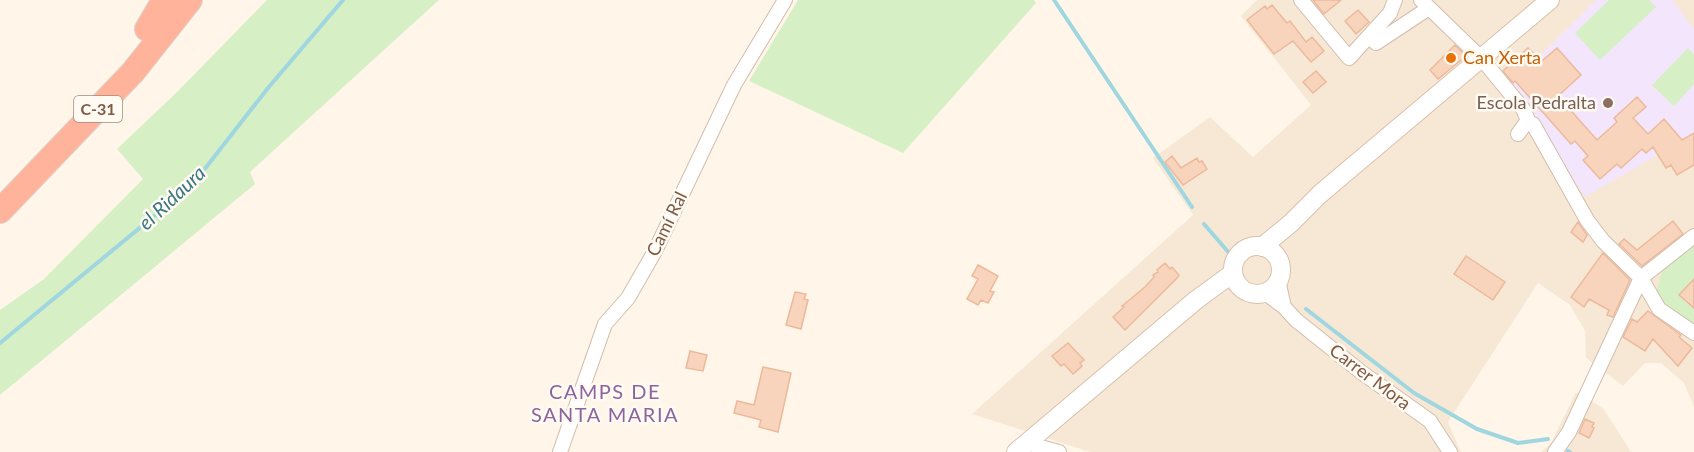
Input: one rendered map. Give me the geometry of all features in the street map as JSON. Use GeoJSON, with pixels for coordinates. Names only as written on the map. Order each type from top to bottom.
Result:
{"type":"FeatureCollection","features":[{"type":"Feature","properties":{"kind":"highway"},"geometry":{"type":"LineString","coordinates":[[155,32],[164,0]]}},
{"type":"Feature","properties":{"kind":"highway","name":"C-31"},"geometry":{"type":"LineString","coordinates":[[0,211],[133,72],[169,0]]}},
{"type":"Feature","properties":{"kind":"highway","name":"C-31"},"geometry":{"type":"LineString","coordinates":[[0,188],[112,71],[190,0]]}},
{"type":"Feature","properties":{"kind":"highway"},"geometry":{"type":"LineString","coordinates":[[155,32],[204,0]]}},
{"type":"Feature","properties":{"kind":"street","name":"Camí Ral"},"geometry":{"type":"LineString","coordinates":[[560,452],[605,324],[628,298],[655,251],[734,85],[757,43],[785,0]]}},
{"type":"Feature","properties":{"kind":"street"},"geometry":{"type":"LineString","coordinates":[[1301,0],[1349,58],[1390,13],[1395,0]]}},
{"type":"Feature","properties":{"kind":"street"},"geometry":{"type":"LineString","coordinates":[[1269,251],[1291,223],[1320,194],[1550,0]]}},
{"type":"Feature","properties":{"kind":"street"},"geometry":{"type":"LineString","coordinates":[[1369,36],[1376,42],[1425,4],[1482,59],[1523,110],[1528,120],[1518,134]]}},
{"type":"Feature","properties":{"kind":"street"},"geometry":{"type":"LineString","coordinates":[[1533,124],[1587,220],[1603,241],[1641,278],[1659,309],[1694,333]]}},
{"type":"Feature","properties":{"kind":"street"},"geometry":{"type":"LineString","coordinates":[[1555,452],[1569,432],[1641,278],[1694,236]]}},
{"type":"Feature","properties":{"kind":"street"},"geometry":{"type":"LineString","coordinates":[[1278,280],[1271,289],[1264,292],[1250,292],[1238,281],[1234,262],[1242,251],[1253,246],[1269,251],[1280,266],[1278,280],[1284,307]]}},
{"type":"Feature","properties":{"kind":"street"},"geometry":{"type":"LineString","coordinates":[[1021,448],[1196,300],[1238,281]]}},
{"type":"Feature","properties":{"kind":"street","name":"Carrer Mora"},"geometry":{"type":"LineString","coordinates":[[1264,292],[1361,372],[1430,421],[1450,452]]}},
{"type":"Feature","properties":{"kind":"street"},"geometry":{"type":"LineString","coordinates":[[1021,448],[1059,452]]}},
{"type":"Feature","properties":{"kind":"shaded area"},"geometry":{"type":"Polygon","coordinates":[[[1257,0],[1694,0],[1694,407],[1684,383],[1661,363],[1645,363],[1623,386],[1586,358],[1585,331],[1570,305],[1538,283],[1448,422],[1461,452],[1090,452],[972,414],[1193,215],[1153,158],[1210,117],[1253,157],[1311,105],[1241,16],[1257,0]]]}},
{"type":"Feature","properties":{"kind":"shaded area","name":"Escola Pedralta"},"geometry":{"type":"Polygon","coordinates":[[[1596,0],[1672,0],[1694,29],[1694,134],[1585,197],[1535,120],[1509,86],[1596,0]]]}},
{"type":"Feature","properties":{"kind":"shaded area"},"geometry":{"type":"Polygon","coordinates":[[[1576,392],[1603,408],[1631,452],[1541,452],[1551,443],[1576,392]]]}},
{"type":"Feature","properties":{"kind":"green space"},"geometry":{"type":"Polygon","coordinates":[[[267,0],[439,0],[250,172],[255,184],[0,395],[0,310],[44,279],[143,179],[117,149],[176,93],[267,0]]]}},
{"type":"Feature","properties":{"kind":"green space"},"geometry":{"type":"Polygon","coordinates":[[[798,0],[1034,0],[1036,3],[903,153],[749,81],[798,0]]]}},
{"type":"Feature","properties":{"kind":"green space"},"geometry":{"type":"Polygon","coordinates":[[[1609,0],[1649,0],[1656,7],[1600,60],[1575,33],[1609,0]]]}},
{"type":"Feature","properties":{"kind":"green space"},"geometry":{"type":"Polygon","coordinates":[[[1688,48],[1694,54],[1694,84],[1674,106],[1652,85],[1688,48]]]}},
{"type":"Feature","properties":{"kind":"green space"},"geometry":{"type":"Polygon","coordinates":[[[1694,242],[1694,329],[1669,314],[1656,293],[1663,268],[1694,242]]]}},
{"type":"Feature","properties":{"kind":"building"},"geometry":{"type":"Polygon","coordinates":[[[1313,0],[1341,0],[1324,14],[1313,0]]]}},
{"type":"Feature","properties":{"kind":"building"},"geometry":{"type":"Polygon","coordinates":[[[1272,5],[1287,23],[1290,21],[1306,42],[1312,37],[1324,51],[1311,62],[1293,41],[1274,54],[1247,20],[1265,6],[1267,9],[1272,5]]]}},
{"type":"Feature","properties":{"kind":"building"},"geometry":{"type":"Polygon","coordinates":[[[1358,10],[1369,22],[1356,34],[1345,21],[1358,10]]]}},
{"type":"Feature","properties":{"kind":"building"},"geometry":{"type":"Polygon","coordinates":[[[1455,45],[1466,56],[1438,79],[1430,70],[1455,45]]]}},
{"type":"Feature","properties":{"kind":"building"},"geometry":{"type":"Polygon","coordinates":[[[1528,48],[1542,61],[1557,48],[1581,75],[1558,96],[1597,140],[1617,122],[1614,118],[1637,97],[1646,107],[1633,118],[1648,134],[1664,119],[1682,140],[1694,133],[1694,165],[1677,175],[1671,165],[1666,168],[1653,147],[1646,153],[1642,149],[1621,168],[1617,164],[1600,179],[1583,160],[1588,156],[1575,141],[1571,144],[1515,81],[1513,83],[1503,71],[1528,48]]]}},
{"type":"Feature","properties":{"kind":"building"},"geometry":{"type":"Polygon","coordinates":[[[1316,71],[1326,82],[1313,93],[1303,82],[1316,71]]]}},
{"type":"Feature","properties":{"kind":"building"},"geometry":{"type":"Polygon","coordinates":[[[1172,156],[1181,168],[1197,158],[1207,169],[1183,185],[1165,162],[1172,156]]]}},
{"type":"Feature","properties":{"kind":"building"},"geometry":{"type":"Polygon","coordinates":[[[1673,221],[1683,234],[1642,266],[1619,244],[1624,239],[1637,250],[1673,221]]]}},
{"type":"Feature","properties":{"kind":"building"},"geometry":{"type":"Polygon","coordinates":[[[1578,222],[1587,235],[1583,242],[1571,232],[1578,222]]]}},
{"type":"Feature","properties":{"kind":"building"},"geometry":{"type":"Polygon","coordinates":[[[1603,253],[1630,280],[1613,317],[1607,315],[1609,310],[1589,299],[1584,307],[1571,297],[1603,253]]]}},
{"type":"Feature","properties":{"kind":"building"},"geometry":{"type":"Polygon","coordinates":[[[1466,256],[1505,282],[1493,300],[1454,274],[1466,256]]]}},
{"type":"Feature","properties":{"kind":"building"},"geometry":{"type":"Polygon","coordinates":[[[1165,263],[1170,269],[1172,267],[1179,275],[1178,277],[1125,330],[1113,317],[1124,307],[1122,306],[1145,287],[1165,263]]]}},
{"type":"Feature","properties":{"kind":"building"},"geometry":{"type":"Polygon","coordinates":[[[978,265],[998,276],[990,291],[994,292],[988,303],[981,300],[978,305],[967,299],[978,279],[972,276],[978,265]]]}},
{"type":"Feature","properties":{"kind":"building"},"geometry":{"type":"Polygon","coordinates":[[[1694,279],[1694,308],[1679,295],[1694,279]]]}},
{"type":"Feature","properties":{"kind":"building"},"geometry":{"type":"Polygon","coordinates":[[[795,292],[806,294],[804,299],[808,300],[801,329],[786,325],[795,292]]]}},
{"type":"Feature","properties":{"kind":"building"},"geometry":{"type":"Polygon","coordinates":[[[1648,311],[1681,335],[1679,337],[1692,348],[1678,366],[1653,339],[1645,351],[1623,337],[1632,319],[1637,322],[1648,311]]]}},
{"type":"Feature","properties":{"kind":"building"},"geometry":{"type":"Polygon","coordinates":[[[1068,343],[1084,360],[1080,363],[1082,366],[1073,374],[1052,356],[1068,343]]]}},
{"type":"Feature","properties":{"kind":"building"},"geometry":{"type":"Polygon","coordinates":[[[690,351],[707,355],[703,371],[686,368],[690,351]]]}},
{"type":"Feature","properties":{"kind":"building"},"geometry":{"type":"Polygon","coordinates":[[[763,367],[791,373],[778,432],[759,427],[761,420],[734,413],[737,401],[754,405],[763,367]]]}},
{"type":"Feature","properties":{"kind":"building"},"geometry":{"type":"Polygon","coordinates":[[[1585,419],[1594,423],[1589,438],[1579,433],[1585,419]]]}},
{"type":"Feature","properties":{"kind":"waterway","name":"el Ridaura"},"geometry":{"type":"LineString","coordinates":[[0,343],[193,184],[268,88],[343,0]]}},
{"type":"Feature","properties":{"kind":"waterway"},"geometry":{"type":"LineString","coordinates":[[1054,0],[1192,207]]}},
{"type":"Feature","properties":{"kind":"waterway"},"geometry":{"type":"LineString","coordinates":[[1204,224],[1230,254]]}},
{"type":"Feature","properties":{"kind":"waterway"},"geometry":{"type":"LineString","coordinates":[[1306,309],[1414,393],[1477,429],[1518,443],[1548,439]]}},
{"type":"Feature","properties":{"kind":"place","name":"Can Xerta"},"geometry":{"type":"Point","coordinates":[1451,58]}},
{"type":"Feature","properties":{"kind":"place","name":"Escola Pedralta"},"geometry":{"type":"Point","coordinates":[1608,103]}},
{"type":"Feature","properties":{"kind":"district","name":"CAMPS DE SANTA MARIA"},"geometry":{"type":"Point","coordinates":[605,404]}}]}
